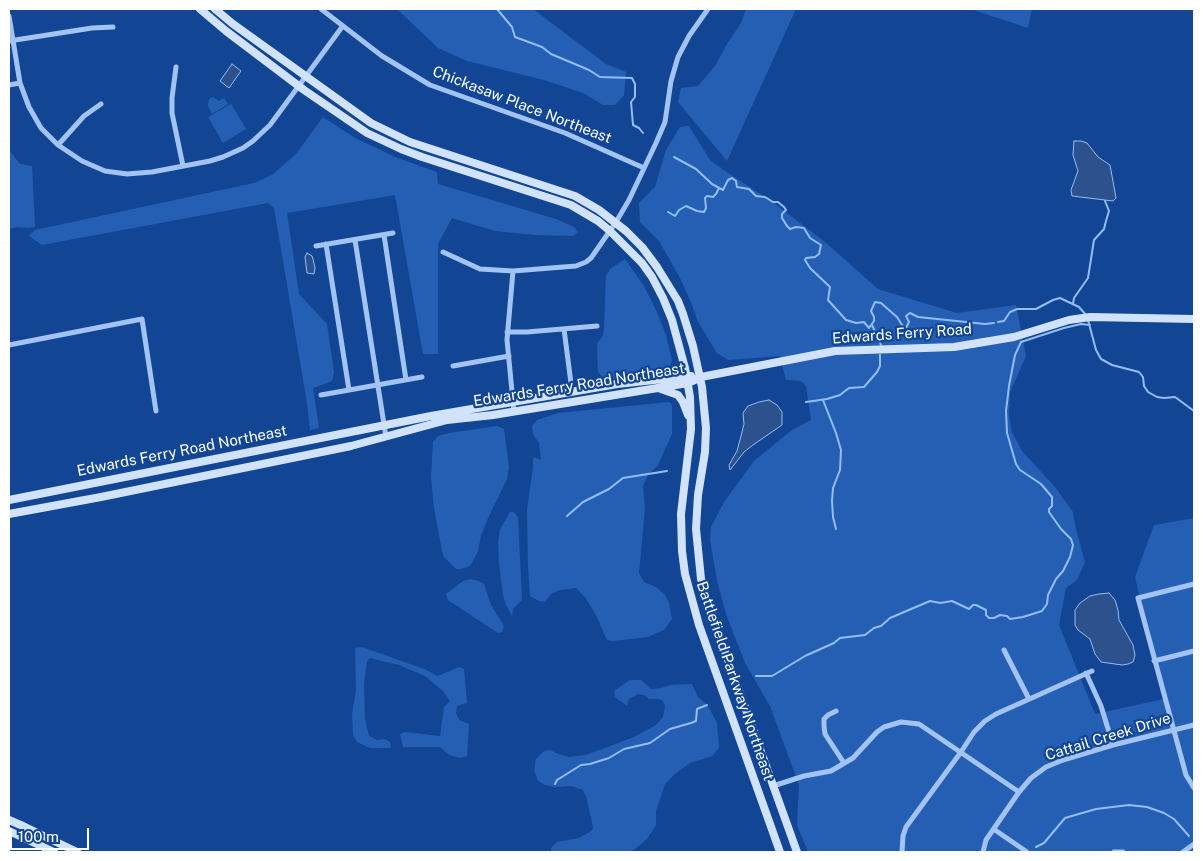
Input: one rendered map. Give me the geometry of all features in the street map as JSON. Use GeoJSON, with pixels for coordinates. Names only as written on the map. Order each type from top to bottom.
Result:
{"type":"FeatureCollection","features":[{"type":"Feature","properties":{"kind":"main road","name":"Battlefield Parkway Northeast"},"geometry":{"type":"LineString","coordinates":[[200,9],[226,31],[350,122],[383,141],[422,157],[559,201],[586,213],[610,231],[642,263],[660,290],[675,327],[688,379],[691,423],[681,514],[685,574],[699,625],[780,852]]}},
{"type":"Feature","properties":{"kind":"main road","name":"Battlefield Parkway Northeast"},"geometry":{"type":"LineString","coordinates":[[215,9],[358,115],[397,137],[565,192],[588,203],[616,222],[650,256],[678,301],[701,377],[706,428],[696,529],[702,579],[718,632],[797,852]]}},
{"type":"Feature","properties":{"kind":"main road","name":"Edwards Ferry Road"},"geometry":{"type":"LineString","coordinates":[[701,377],[835,351],[954,347],[977,344],[1087,317],[1194,319]]}},
{"type":"Feature","properties":{"kind":"main road","name":"Edwards Ferry Road Northeast"},"geometry":{"type":"LineString","coordinates":[[9,500],[384,425],[513,402],[572,392],[701,377]]}},
{"type":"Feature","properties":{"kind":"main road","name":"Edwards Ferry Road Northeast"},"geometry":{"type":"LineString","coordinates":[[9,514],[334,450],[447,420],[514,412],[646,389],[688,379]]}},
{"type":"Feature","properties":{"kind":"main road"},"geometry":{"type":"LineString","coordinates":[[646,389],[662,389],[678,395],[684,402],[691,423]]}},
{"type":"Feature","properties":{"kind":"main road"},"geometry":{"type":"LineString","coordinates":[[9,820],[77,852]]}},
{"type":"Feature","properties":{"kind":"main road"},"geometry":{"type":"LineString","coordinates":[[9,833],[54,852]]}},
{"type":"Feature","properties":{"kind":"street","name":"Chickasaw Place Northeast"},"geometry":{"type":"LineString","coordinates":[[320,9],[397,67],[430,85],[584,141],[644,168]]}},
{"type":"Feature","properties":{"kind":"street"},"geometry":{"type":"LineString","coordinates":[[443,252],[480,269],[512,271],[582,265],[591,258],[616,222],[644,168],[665,122],[671,81],[678,58],[689,36],[708,9]]}},
{"type":"Feature","properties":{"kind":"street"},"geometry":{"type":"LineString","coordinates":[[9,16],[11,41],[20,83],[35,118],[50,138],[88,164],[116,173],[139,174],[223,158],[253,141],[270,125],[342,27]]}},
{"type":"Feature","properties":{"kind":"street"},"geometry":{"type":"LineString","coordinates":[[11,41],[92,28],[113,27]]}},
{"type":"Feature","properties":{"kind":"street"},"geometry":{"type":"LineString","coordinates":[[176,67],[172,113],[183,166]]}},
{"type":"Feature","properties":{"kind":"street"},"geometry":{"type":"LineString","coordinates":[[9,85],[20,83]]}},
{"type":"Feature","properties":{"kind":"street"},"geometry":{"type":"LineString","coordinates":[[58,145],[84,116],[101,104]]}},
{"type":"Feature","properties":{"kind":"street"},"geometry":{"type":"LineString","coordinates":[[316,246],[393,233]]}},
{"type":"Feature","properties":{"kind":"street"},"geometry":{"type":"LineString","coordinates":[[384,235],[406,380]]}},
{"type":"Feature","properties":{"kind":"street"},"geometry":{"type":"LineString","coordinates":[[355,240],[386,437]]}},
{"type":"Feature","properties":{"kind":"street"},"geometry":{"type":"LineString","coordinates":[[326,244],[349,390]]}},
{"type":"Feature","properties":{"kind":"street"},"geometry":{"type":"LineString","coordinates":[[512,271],[507,332],[514,412]]}},
{"type":"Feature","properties":{"kind":"street"},"geometry":{"type":"LineString","coordinates":[[9,345],[142,319],[156,411]]}},
{"type":"Feature","properties":{"kind":"street"},"geometry":{"type":"LineString","coordinates":[[507,332],[597,326]]}},
{"type":"Feature","properties":{"kind":"street"},"geometry":{"type":"LineString","coordinates":[[564,329],[572,392]]}},
{"type":"Feature","properties":{"kind":"street"},"geometry":{"type":"LineString","coordinates":[[452,366],[508,356]]}},
{"type":"Feature","properties":{"kind":"street"},"geometry":{"type":"LineString","coordinates":[[321,395],[422,377]]}},
{"type":"Feature","properties":{"kind":"street"},"geometry":{"type":"LineString","coordinates":[[1194,584],[1138,598],[1173,731],[1186,775],[1194,788]]}},
{"type":"Feature","properties":{"kind":"street"},"geometry":{"type":"LineString","coordinates":[[1004,650],[1029,699]]}},
{"type":"Feature","properties":{"kind":"street"},"geometry":{"type":"LineString","coordinates":[[1154,661],[1194,651]]}},
{"type":"Feature","properties":{"kind":"street"},"geometry":{"type":"LineString","coordinates":[[902,852],[903,836],[906,827],[962,752],[974,732],[985,721],[996,714],[1092,670]]}},
{"type":"Feature","properties":{"kind":"street"},"geometry":{"type":"LineString","coordinates":[[1086,673],[1104,713],[1113,745]]}},
{"type":"Feature","properties":{"kind":"street"},"geometry":{"type":"LineString","coordinates":[[836,711],[828,714],[824,719],[825,734],[844,763]]}},
{"type":"Feature","properties":{"kind":"street"},"geometry":{"type":"LineString","coordinates":[[773,786],[804,776],[831,771],[852,758],[884,727],[901,722],[919,724],[1019,792]]}},
{"type":"Feature","properties":{"kind":"street","name":"Cattail Creek Drive"},"geometry":{"type":"LineString","coordinates":[[983,852],[986,840],[995,830],[1019,792],[1031,778],[1046,767],[1113,745],[1194,725]]}},
{"type":"Feature","properties":{"kind":"street"},"geometry":{"type":"LineString","coordinates":[[995,830],[1027,852]]}},
{"type":"Feature","properties":{"kind":"street"},"geometry":{"type":"LineString","coordinates":[[1183,852],[1194,844]]}},
{"type":"Feature","properties":{"kind":"street"},"geometry":{"type":"LineString","coordinates":[[1114,852],[1123,852]]}},
{"type":"Feature","properties":{"kind":"shaded area"},"geometry":{"type":"Polygon","coordinates":[[[397,9],[533,9],[606,64],[626,72],[624,95],[615,105],[603,105],[583,93],[544,80],[467,61],[438,48],[397,9]]]}},
{"type":"Feature","properties":{"kind":"shaded area"},"geometry":{"type":"Polygon","coordinates":[[[746,9],[796,9],[727,161],[678,102],[681,88],[698,86],[715,66],[741,23],[746,9]]]}},
{"type":"Feature","properties":{"kind":"shaded area"},"geometry":{"type":"Polygon","coordinates":[[[970,9],[1032,9],[1028,28],[970,9]]]}},
{"type":"Feature","properties":{"kind":"shaded area"},"geometry":{"type":"Polygon","coordinates":[[[232,64],[241,71],[229,88],[220,81],[232,64]]]}},
{"type":"Feature","properties":{"kind":"shaded area"},"geometry":{"type":"Polygon","coordinates":[[[213,97],[219,101],[224,98],[228,104],[212,114],[208,106],[209,99],[213,97]]]}},
{"type":"Feature","properties":{"kind":"shaded area"},"geometry":{"type":"Polygon","coordinates":[[[231,104],[246,129],[223,143],[208,117],[231,104]]]}},
{"type":"Feature","properties":{"kind":"shaded area"},"geometry":{"type":"Polygon","coordinates":[[[323,117],[355,138],[395,157],[437,172],[438,184],[556,219],[574,227],[578,232],[573,236],[495,231],[452,218],[438,244],[438,354],[423,354],[395,195],[287,213],[299,294],[327,324],[334,372],[332,381],[313,388],[319,428],[310,430],[274,208],[268,203],[42,245],[29,236],[35,230],[254,183],[272,175],[296,154],[323,117]]]}},
{"type":"Feature","properties":{"kind":"shaded area"},"geometry":{"type":"Polygon","coordinates":[[[689,126],[710,160],[774,203],[825,242],[878,289],[957,313],[1016,305],[1026,356],[1010,392],[1009,415],[1012,432],[1022,451],[1055,487],[1073,512],[1085,562],[1077,580],[1066,588],[1059,625],[1095,714],[1164,699],[1135,577],[1154,525],[1194,518],[1194,852],[808,852],[797,825],[799,785],[770,706],[745,663],[726,614],[717,580],[710,540],[711,527],[724,502],[754,461],[792,430],[811,420],[806,386],[801,381],[786,380],[780,356],[728,360],[717,353],[698,322],[679,276],[659,241],[640,222],[639,203],[655,187],[666,150],[680,127],[689,126]]]}},
{"type":"Feature","properties":{"kind":"shaded area"},"geometry":{"type":"Polygon","coordinates":[[[1074,141],[1087,143],[1098,157],[1110,165],[1116,198],[1113,201],[1072,196],[1071,190],[1078,171],[1073,155],[1074,141]]]}},
{"type":"Feature","properties":{"kind":"shaded area"},"geometry":{"type":"Polygon","coordinates":[[[9,150],[20,164],[32,166],[35,227],[9,229],[9,150]]]}},
{"type":"Feature","properties":{"kind":"shaded area"},"geometry":{"type":"Polygon","coordinates":[[[307,253],[313,259],[314,274],[307,273],[305,257],[307,253]]]}},
{"type":"Feature","properties":{"kind":"shaded area"},"geometry":{"type":"Polygon","coordinates":[[[625,259],[644,286],[656,310],[666,335],[672,360],[670,366],[665,369],[614,379],[602,377],[598,372],[597,344],[603,335],[604,329],[606,276],[610,269],[625,259]]]}},
{"type":"Feature","properties":{"kind":"shaded area"},"geometry":{"type":"Polygon","coordinates":[[[769,400],[777,405],[782,412],[782,425],[744,452],[730,470],[729,465],[737,451],[744,424],[743,413],[748,406],[769,400]]]}},
{"type":"Feature","properties":{"kind":"shaded area"},"geometry":{"type":"Polygon","coordinates":[[[669,402],[672,405],[672,434],[658,465],[648,475],[643,486],[645,509],[639,573],[644,582],[656,587],[665,595],[669,603],[672,619],[664,630],[648,637],[607,640],[596,615],[585,597],[576,588],[560,590],[551,594],[545,602],[530,596],[527,510],[533,460],[534,457],[541,460],[539,443],[533,434],[532,426],[537,420],[558,413],[669,402]]]}},
{"type":"Feature","properties":{"kind":"shaded area"},"geometry":{"type":"Polygon","coordinates":[[[497,426],[504,429],[509,467],[507,479],[488,518],[478,551],[472,563],[468,567],[456,569],[444,557],[434,508],[431,477],[433,442],[438,436],[449,433],[497,426]]]}},
{"type":"Feature","properties":{"kind":"shaded area"},"geometry":{"type":"Polygon","coordinates":[[[510,512],[514,512],[518,517],[522,600],[513,609],[512,616],[503,595],[498,542],[500,530],[510,512]]]}},
{"type":"Feature","properties":{"kind":"shaded area"},"geometry":{"type":"Polygon","coordinates":[[[471,579],[484,584],[491,605],[504,626],[502,632],[498,633],[448,600],[446,594],[463,581],[471,579]]]}},
{"type":"Feature","properties":{"kind":"shaded area"},"geometry":{"type":"Polygon","coordinates":[[[1109,593],[1115,600],[1119,620],[1133,645],[1135,655],[1133,662],[1128,664],[1101,662],[1095,654],[1090,639],[1078,630],[1075,625],[1075,610],[1080,603],[1090,596],[1109,593]]]}},
{"type":"Feature","properties":{"kind":"shaded area"},"geometry":{"type":"Polygon","coordinates":[[[362,647],[424,669],[438,676],[459,667],[464,669],[467,703],[457,706],[456,713],[459,720],[469,724],[467,756],[460,758],[449,755],[440,747],[403,747],[400,734],[405,732],[440,736],[444,707],[450,701],[443,691],[425,676],[399,665],[370,658],[367,661],[364,684],[365,719],[369,736],[377,740],[385,739],[390,742],[391,748],[370,748],[357,742],[353,735],[352,714],[356,690],[355,648],[362,647]]]}},
{"type":"Feature","properties":{"kind":"shaded area"},"geometry":{"type":"Polygon","coordinates":[[[630,680],[641,680],[651,689],[671,685],[692,684],[698,697],[708,706],[717,723],[719,748],[712,756],[690,763],[665,784],[656,811],[656,825],[647,839],[634,850],[629,852],[551,852],[551,848],[557,842],[579,838],[588,833],[593,829],[592,822],[583,790],[571,786],[554,787],[538,781],[534,770],[536,759],[544,751],[550,750],[569,757],[586,755],[634,737],[656,725],[663,717],[665,706],[663,701],[660,699],[649,699],[644,695],[638,694],[629,699],[627,706],[615,697],[614,691],[630,680]]]}},
{"type":"Feature","properties":{"kind":"waterway"},"geometry":{"type":"LineString","coordinates":[[497,9],[512,27],[515,37],[542,47],[551,54],[589,70],[600,77],[632,78],[635,84],[635,97],[631,102],[633,125],[643,133]]}},
{"type":"Feature","properties":{"kind":"waterway"},"geometry":{"type":"LineString","coordinates":[[674,157],[696,169],[712,184],[723,190],[728,180],[732,178],[736,181],[737,187],[749,189],[756,196],[778,202],[784,207],[786,210],[782,214],[782,218],[787,226],[790,229],[796,227],[804,228],[810,238],[821,245],[819,254],[805,260],[810,268],[830,287],[828,300],[846,320],[856,323],[864,322],[869,328],[874,321],[871,311],[875,302],[881,303],[906,328],[909,322],[906,316],[910,313],[918,317],[985,324],[994,323]]}},
{"type":"Feature","properties":{"kind":"waterway"},"geometry":{"type":"LineString","coordinates":[[668,212],[675,216],[679,210],[686,206],[704,212],[706,208],[705,198],[707,196],[713,197],[719,188]]}},
{"type":"Feature","properties":{"kind":"waterway"},"geometry":{"type":"LineString","coordinates":[[1073,304],[1074,298],[1088,278],[1094,240],[1104,229],[1109,211],[1105,201]]}},
{"type":"Feature","properties":{"kind":"waterway"},"geometry":{"type":"LineString","coordinates":[[998,322],[1004,321],[1010,312],[1017,309],[1036,309],[1060,298],[1079,307],[1086,315]]}},
{"type":"Feature","properties":{"kind":"waterway"},"geometry":{"type":"LineString","coordinates":[[1088,320],[1096,350],[1101,359],[1112,365],[1139,372],[1143,377],[1144,386],[1148,392],[1157,397],[1175,397],[1194,411]]}},
{"type":"Feature","properties":{"kind":"waterway"},"geometry":{"type":"LineString","coordinates":[[756,676],[772,676],[840,638],[865,635],[874,628],[881,626],[890,618],[930,601],[940,603],[952,601],[969,609],[976,605],[986,610],[986,615],[989,618],[1000,615],[1007,616],[1010,619],[1042,611],[1047,604],[1048,595],[1056,579],[1063,571],[1070,557],[1073,545],[1071,539],[1049,512],[1052,506],[1052,497],[1041,484],[1020,470],[1016,464],[1007,433],[1006,411],[1009,386],[1015,355],[1021,342],[1064,328],[1081,324],[1090,325]]}},
{"type":"Feature","properties":{"kind":"waterway"},"geometry":{"type":"LineString","coordinates":[[872,325],[881,345]]}},
{"type":"Feature","properties":{"kind":"waterway"},"geometry":{"type":"LineString","coordinates":[[806,402],[840,395],[849,388],[864,387],[877,372],[880,366],[880,355]]}},
{"type":"Feature","properties":{"kind":"waterway"},"geometry":{"type":"LineString","coordinates":[[823,400],[841,450],[840,470],[833,488],[832,501],[836,529]]}},
{"type":"Feature","properties":{"kind":"waterway"},"geometry":{"type":"LineString","coordinates":[[567,516],[583,502],[609,489],[623,478],[667,471]]}},
{"type":"Feature","properties":{"kind":"waterway"},"geometry":{"type":"LineString","coordinates":[[555,784],[557,780],[581,765],[609,758],[624,749],[650,743],[670,729],[696,721],[697,709],[707,705]]}},
{"type":"Feature","properties":{"kind":"waterway"},"geometry":{"type":"LineString","coordinates":[[1036,847],[1044,843],[1065,818],[1096,809],[1129,805],[1147,807],[1164,813],[1174,819],[1189,836]]}}]}
